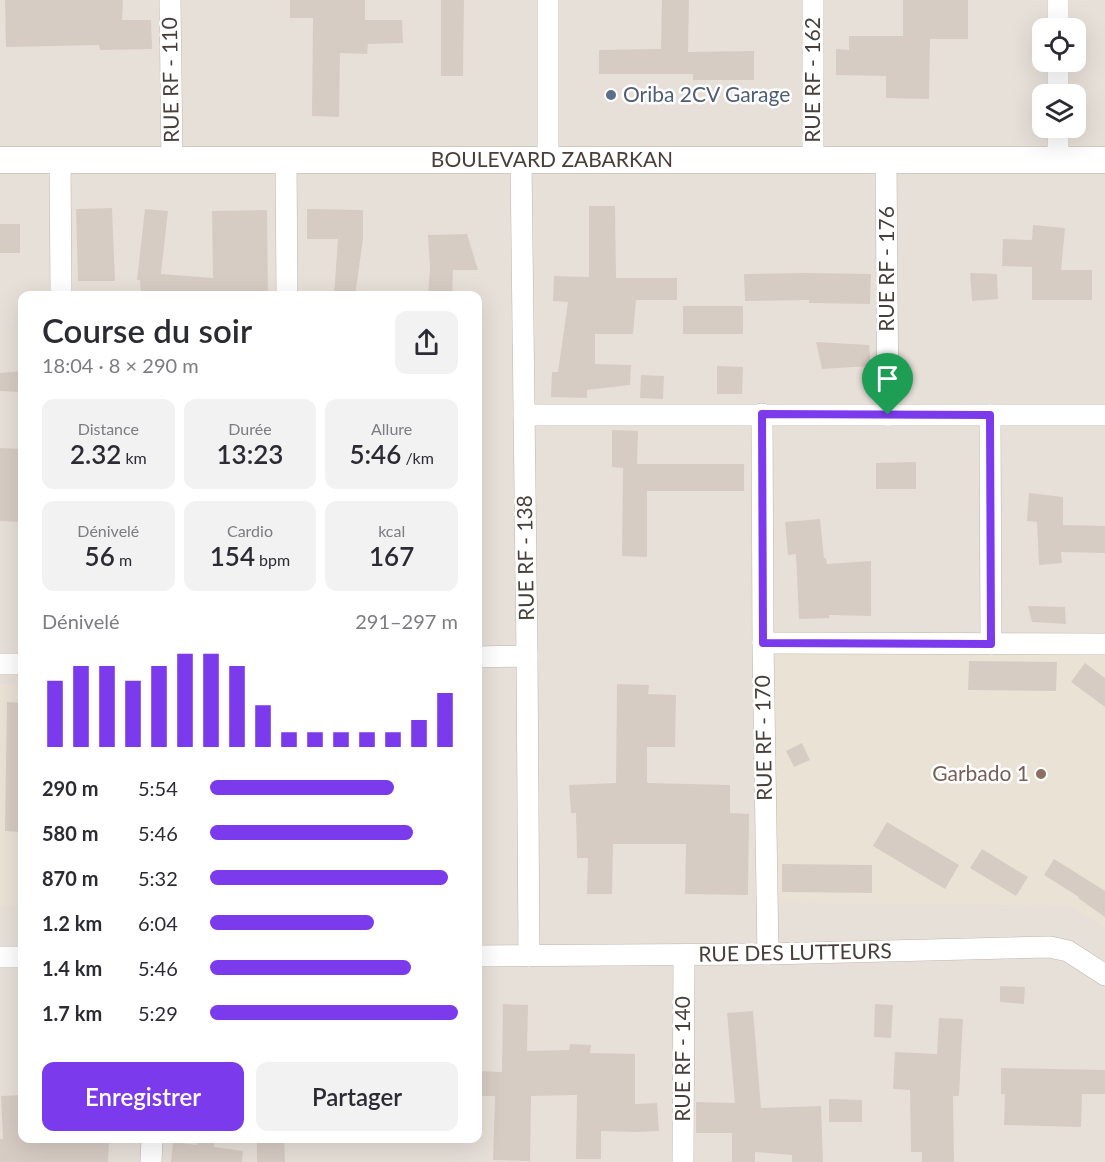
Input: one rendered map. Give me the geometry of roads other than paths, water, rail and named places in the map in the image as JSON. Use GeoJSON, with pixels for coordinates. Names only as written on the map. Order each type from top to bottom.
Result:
{"type":"FeatureCollection","features":[{"type":"Feature","properties":{"kind":"street","name":"RUE RF - 110"},"geometry":{"type":"LineString","coordinates":[[170,0],[172,160]]}},
{"type":"Feature","properties":{"kind":"street"},"geometry":{"type":"LineString","coordinates":[[548,0],[548,160]]}},
{"type":"Feature","properties":{"kind":"street","name":"RUE RF - 162"},"geometry":{"type":"LineString","coordinates":[[813,0],[813,160]]}},
{"type":"Feature","properties":{"kind":"street"},"geometry":{"type":"LineString","coordinates":[[1058,0],[1058,18]]}},
{"type":"Feature","properties":{"kind":"street"},"geometry":{"type":"LineString","coordinates":[[1058,138],[1058,160]]}},
{"type":"Feature","properties":{"kind":"street","name":"BOULEVARD ZABARKAN"},"geometry":{"type":"LineString","coordinates":[[0,160],[1105,160]]}},
{"type":"Feature","properties":{"kind":"street"},"geometry":{"type":"LineString","coordinates":[[60,160],[61,291]]}},
{"type":"Feature","properties":{"kind":"street"},"geometry":{"type":"LineString","coordinates":[[286,160],[287,291]]}},
{"type":"Feature","properties":{"kind":"street","name":"RUE RF - 138"},"geometry":{"type":"LineString","coordinates":[[521,160],[529,956]]}},
{"type":"Feature","properties":{"kind":"street","name":"RUE RF - 176"},"geometry":{"type":"LineString","coordinates":[[886,160],[888,415]]}},
{"type":"Feature","properties":{"kind":"street","name":"RUE RF - 170"},"geometry":{"type":"LineString","coordinates":[[762,414],[768,954]]}},
{"type":"Feature","properties":{"kind":"street"},"geometry":{"type":"LineString","coordinates":[[524,415],[1105,416]]}},
{"type":"Feature","properties":{"kind":"street"},"geometry":{"type":"LineString","coordinates":[[990,415],[991,644]]}},
{"type":"Feature","properties":{"kind":"street"},"geometry":{"type":"LineString","coordinates":[[763,643],[1105,644]]}},
{"type":"Feature","properties":{"kind":"street"},"geometry":{"type":"LineString","coordinates":[[482,657],[527,656]]}},
{"type":"Feature","properties":{"kind":"street"},"geometry":{"type":"LineString","coordinates":[[0,664],[18,664]]}},
{"type":"Feature","properties":{"kind":"street","name":"RUE DES LUTTEURS"},"geometry":{"type":"LineString","coordinates":[[482,956],[684,956],[1050,947],[1068,951],[1105,975]]}},
{"type":"Feature","properties":{"kind":"street","name":"RUE RF - 140"},"geometry":{"type":"LineString","coordinates":[[683,1162],[684,956]]}},
{"type":"Feature","properties":{"kind":"street"},"geometry":{"type":"LineString","coordinates":[[0,957],[18,957]]}},
{"type":"Feature","properties":{"kind":"street"},"geometry":{"type":"LineString","coordinates":[[151,1162],[152,1143]]}},
{"type":"Feature","properties":{"kind":"place","name":"Oriba 2CV Garage"},"geometry":{"type":"Point","coordinates":[611,95]}},
{"type":"Feature","properties":{"kind":"place","name":"Garbado 1"},"geometry":{"type":"Point","coordinates":[1041,774]}}]}
